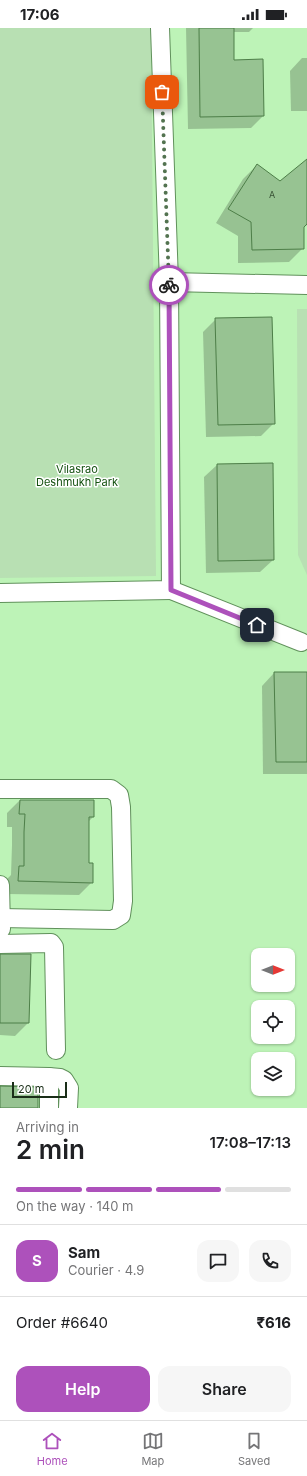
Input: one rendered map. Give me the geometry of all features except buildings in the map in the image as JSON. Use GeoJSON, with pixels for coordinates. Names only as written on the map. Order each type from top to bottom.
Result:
{"type":"FeatureCollection","features":[{"type":"Feature","properties":{"kind":"street"},"geometry":{"type":"LineString","coordinates":[[160,28],[169,282],[171,590]]}},
{"type":"Feature","properties":{"kind":"street"},"geometry":{"type":"LineString","coordinates":[[169,282],[307,285]]}},
{"type":"Feature","properties":{"kind":"street"},"geometry":{"type":"LineString","coordinates":[[0,593],[171,590],[300,642]]}},
{"type":"Feature","properties":{"kind":"street"},"geometry":{"type":"LineString","coordinates":[[0,789],[111,789],[119,795],[121,808],[123,901],[121,915],[113,920],[0,918]]}},
{"type":"Feature","properties":{"kind":"street"},"geometry":{"type":"LineString","coordinates":[[0,885],[1,944],[51,943],[54,947],[56,1050]]}},
{"type":"Feature","properties":{"kind":"street"},"geometry":{"type":"LineString","coordinates":[[0,1076],[60,1078],[64,1080],[69,1088],[68,1108]]}},
{"type":"Feature","properties":{"kind":"street"},"geometry":{"type":"LineString","coordinates":[[49,1108],[50,1077]]}},
{"type":"Feature","properties":{"kind":"green space","name":"Vilasrao Deshmukh Park"},"geometry":{"type":"Polygon","coordinates":[[[0,28],[151,28],[156,576],[0,578],[0,28]]]}},
{"type":"Feature","properties":{"kind":"green space"},"geometry":{"type":"Polygon","coordinates":[[[297,309],[307,309],[307,575],[298,555],[297,309]]]}},
{"type":"Feature","properties":{"kind":"way so far"},"geometry":{"type":"LineString","coordinates":[[162,92],[169,285]]}},
{"type":"Feature","properties":{"kind":"route"},"geometry":{"type":"LineString","coordinates":[[169,285],[171,590],[257,625]]}}]}
